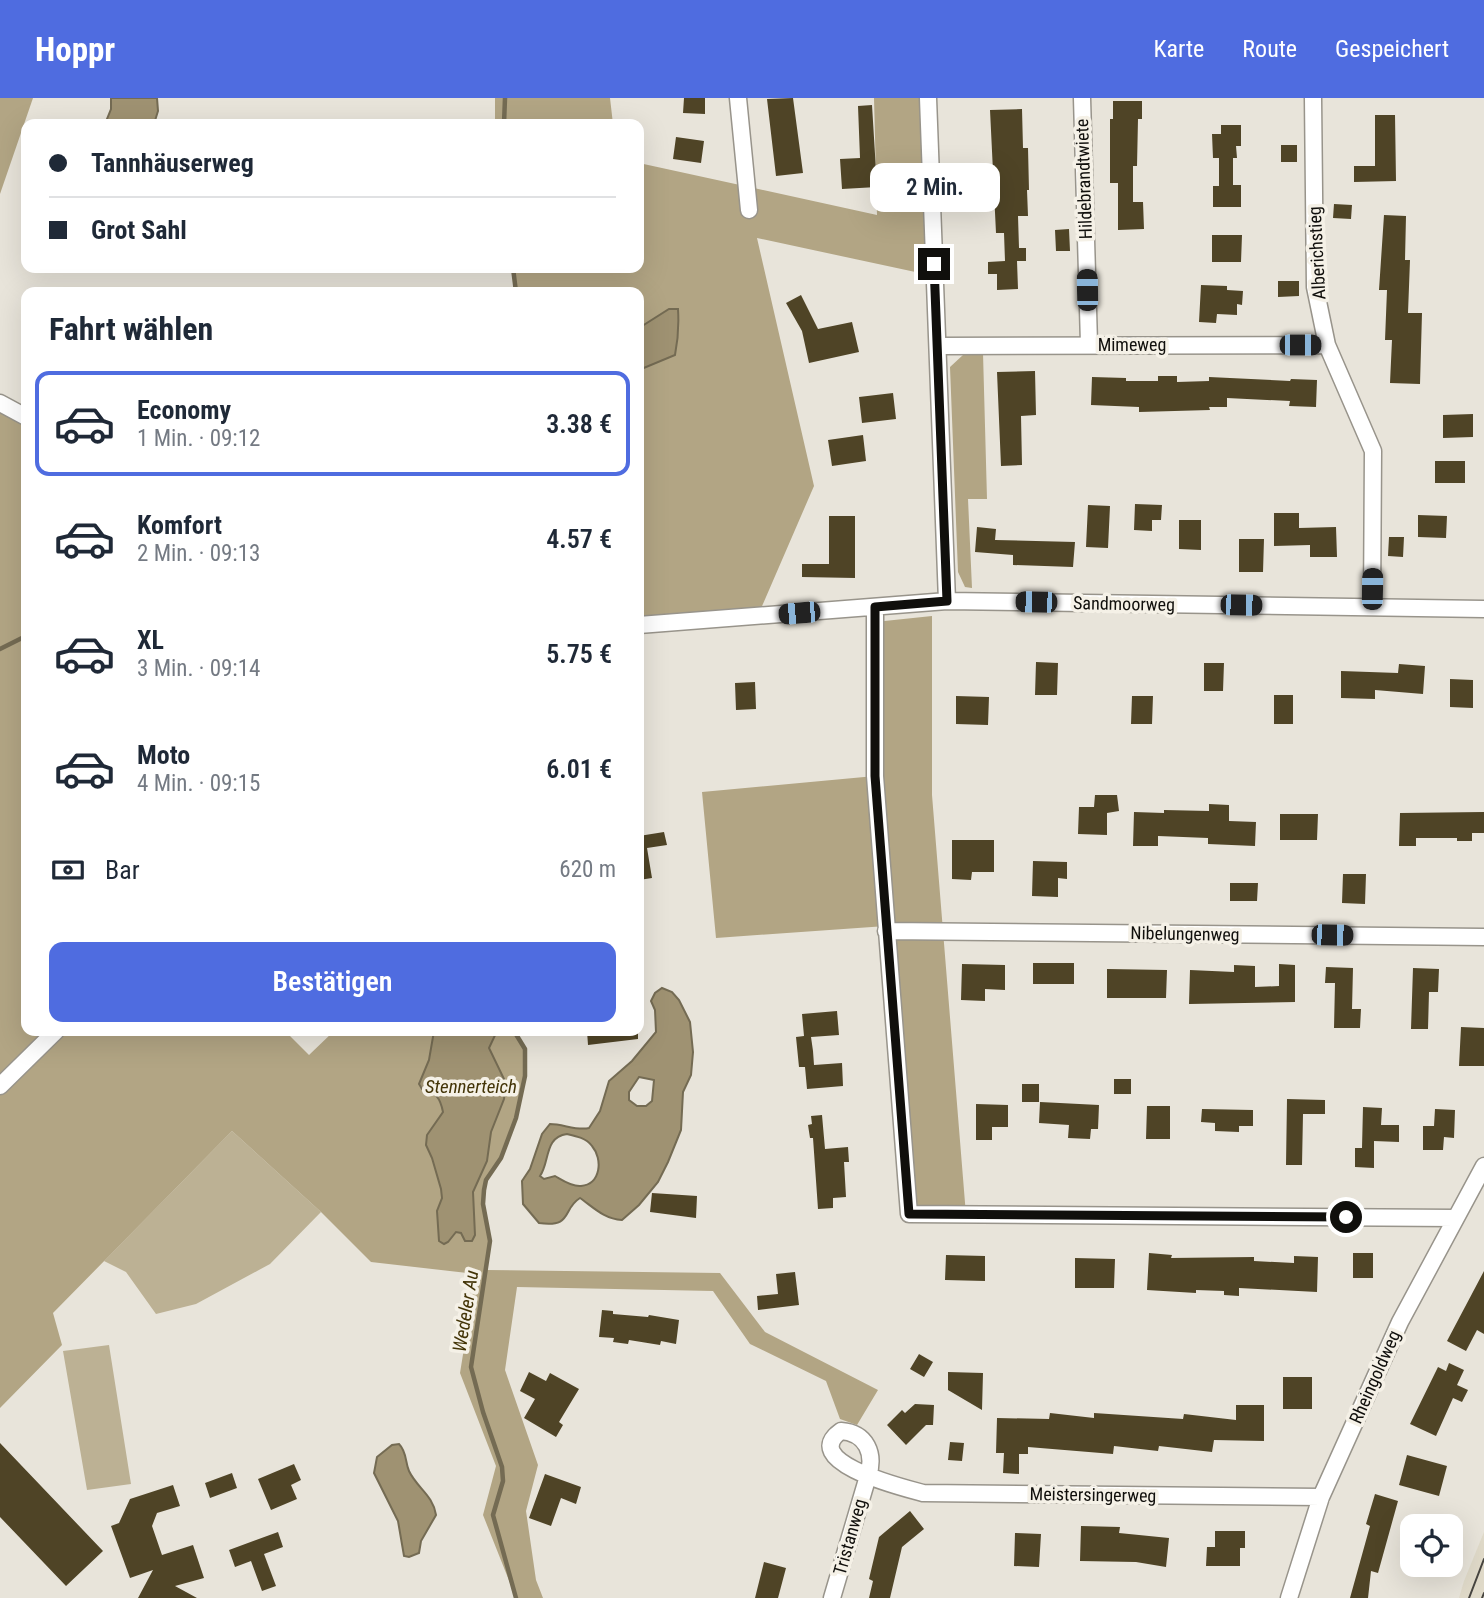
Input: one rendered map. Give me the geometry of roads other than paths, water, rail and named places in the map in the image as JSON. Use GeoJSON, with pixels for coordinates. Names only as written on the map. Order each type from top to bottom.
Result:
{"type":"FeatureCollection","features":[{"type":"Feature","properties":{"kind":"street"},"geometry":{"type":"LineString","coordinates":[[738,98],[750,210]]}},
{"type":"Feature","properties":{"kind":"street"},"geometry":{"type":"LineString","coordinates":[[928,98],[947,601]]}},
{"type":"Feature","properties":{"kind":"street","name":"Hildebrandtwiete"},"geometry":{"type":"LineString","coordinates":[[1082,98],[1089,344]]}},
{"type":"Feature","properties":{"kind":"street","name":"Alberichstieg"},"geometry":{"type":"LineString","coordinates":[[1312,98],[1315,287],[1326,345],[1373,451],[1372,607]]}},
{"type":"Feature","properties":{"kind":"street","name":"Mimeweg"},"geometry":{"type":"LineString","coordinates":[[938,346],[1326,345]]}},
{"type":"Feature","properties":{"kind":"street"},"geometry":{"type":"LineString","coordinates":[[0,403],[21,414]]}},
{"type":"Feature","properties":{"kind":"street","name":"Sandmoorweg"},"geometry":{"type":"LineString","coordinates":[[644,625],[947,601],[1484,609]]}},
{"type":"Feature","properties":{"kind":"street"},"geometry":{"type":"LineString","coordinates":[[875,607],[875,776],[909,1214],[1455,1218]]}},
{"type":"Feature","properties":{"kind":"street","name":"Nibelungenweg"},"geometry":{"type":"LineString","coordinates":[[886,931],[1484,937]]}},
{"type":"Feature","properties":{"kind":"street"},"geometry":{"type":"LineString","coordinates":[[0,1086],[51,1036]]}},
{"type":"Feature","properties":{"kind":"street","name":"Rheingoldweg"},"geometry":{"type":"LineString","coordinates":[[1289,1598],[1321,1497],[1400,1322],[1484,1166]]}},
{"type":"Feature","properties":{"kind":"street","name":"Meistersingerweg"},"geometry":{"type":"LineString","coordinates":[[868,1476],[923,1493],[1321,1497]]}},
{"type":"Feature","properties":{"kind":"street","name":"Tristanweg"},"geometry":{"type":"LineString","coordinates":[[832,1598],[868,1476]]}},
{"type":"Feature","properties":{"kind":"water"},"geometry":{"type":"Polygon","coordinates":[[[111,98],[157,98],[156,119],[107,119],[111,98]]]}},
{"type":"Feature","properties":{"kind":"water"},"geometry":{"type":"Polygon","coordinates":[[[669,309],[678,309],[675,355],[644,368],[644,325],[669,309]]]}},
{"type":"Feature","properties":{"kind":"water"},"geometry":{"type":"Polygon","coordinates":[[[662,988],[672,992],[679,1000],[690,1022],[693,1052],[691,1075],[683,1092],[681,1130],[658,1182],[622,1220],[604,1215],[580,1198],[574,1202],[562,1220],[550,1224],[539,1223],[523,1204],[522,1181],[530,1169],[542,1134],[550,1124],[589,1128],[600,1111],[609,1081],[632,1061],[656,1032],[655,1010],[651,1001],[655,993],[662,988]],[[639,1077],[629,1092],[629,1100],[637,1106],[646,1106],[652,1101],[654,1080],[639,1077]],[[567,1134],[554,1140],[540,1176],[544,1179],[555,1176],[578,1186],[588,1184],[593,1181],[598,1170],[596,1151],[587,1141],[567,1134]]]}},
{"type":"Feature","properties":{"kind":"water","name":"Stennerteich"},"geometry":{"type":"Polygon","coordinates":[[[433,1036],[495,1036],[489,1048],[504,1079],[505,1090],[491,1132],[487,1161],[473,1192],[475,1235],[472,1241],[465,1241],[461,1233],[456,1232],[448,1242],[444,1244],[439,1241],[437,1211],[442,1198],[441,1189],[426,1145],[427,1135],[443,1112],[437,1096],[422,1089],[419,1084],[429,1060],[433,1036]]]}},
{"type":"Feature","properties":{"kind":"water"},"geometry":{"type":"Polygon","coordinates":[[[399,1444],[405,1454],[409,1471],[432,1502],[436,1515],[421,1541],[419,1553],[409,1557],[404,1556],[398,1521],[374,1473],[377,1457],[392,1445],[399,1444]]]}},
{"type":"Feature","properties":{"kind":"waterway","name":"Wedeler Au"},"geometry":{"type":"LineString","coordinates":[[504,119],[505,98]]}},
{"type":"Feature","properties":{"kind":"waterway","name":"Wedeler Au"},"geometry":{"type":"LineString","coordinates":[[514,273],[515,287]]}},
{"type":"Feature","properties":{"kind":"waterway"},"geometry":{"type":"LineString","coordinates":[[0,649],[21,638]]}},
{"type":"Feature","properties":{"kind":"waterway","name":"Wedeler Au"},"geometry":{"type":"LineString","coordinates":[[516,1598],[493,1515],[503,1481],[502,1467],[471,1367],[490,1241],[483,1204],[484,1190],[486,1180],[501,1158],[516,1118],[525,1076],[525,1049],[517,1036]]}},
{"type":"Feature","properties":{"kind":"tram line"},"geometry":{"type":"LineString","coordinates":[[1469,1598],[1484,1559]]}},
{"type":"Feature","properties":{"kind":"tram line"},"geometry":{"type":"LineString","coordinates":[[1482,1598],[1484,1593]]}}]}
